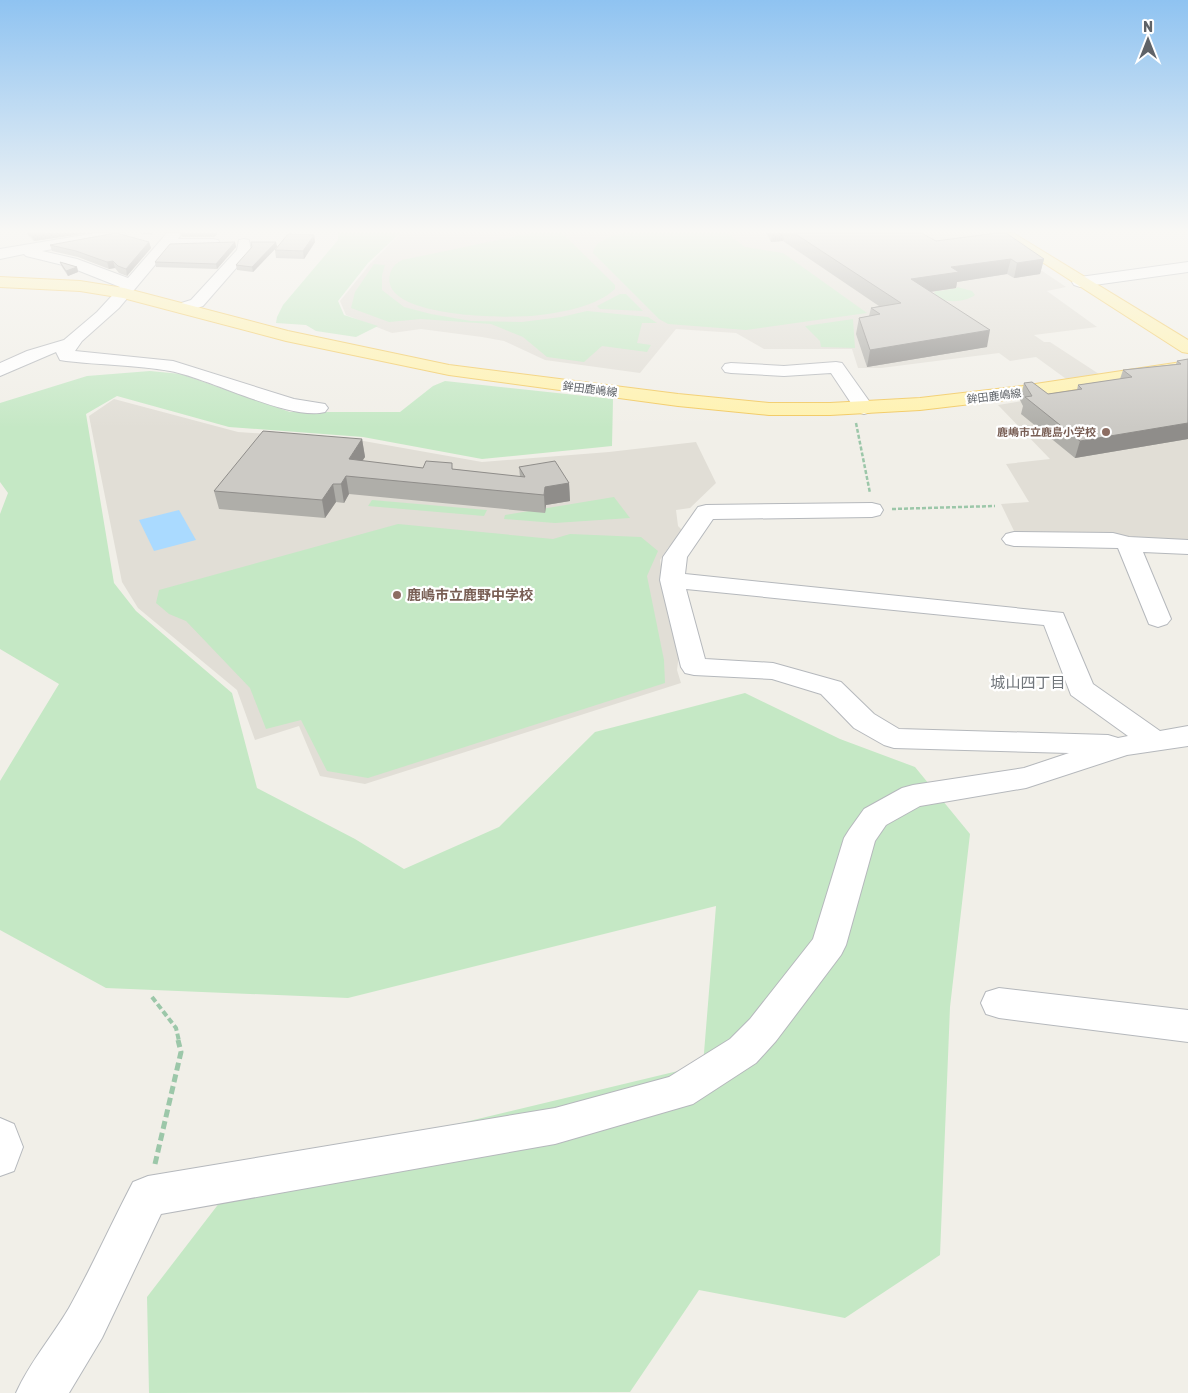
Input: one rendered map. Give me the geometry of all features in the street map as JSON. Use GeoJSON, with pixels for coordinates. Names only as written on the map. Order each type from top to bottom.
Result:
{"type":"FeatureCollection","features":[{"type":"Feature","properties":{"kind":"main road","name":"鉾田鹿嶋線"},"geometry":{"type":"LineString","coordinates":[[154,298],[230,322],[399,361],[500,377],[724,405],[859,413],[1022,392],[1188,366]]}},
{"type":"Feature","properties":{"kind":"main road"},"geometry":{"type":"LineString","coordinates":[[1106,298],[1188,348]]}},
{"type":"Feature","properties":{"kind":"street"},"geometry":{"type":"LineString","coordinates":[[118,298],[98,319],[68,344],[64,353],[66,356],[173,366],[291,404],[318,408]]}},
{"type":"Feature","properties":{"kind":"street"},"geometry":{"type":"LineString","coordinates":[[184,308],[197,303],[202,298]]}},
{"type":"Feature","properties":{"kind":"street"},"geometry":{"type":"LineString","coordinates":[[0,371],[27,357],[68,344]]}},
{"type":"Feature","properties":{"kind":"street"},"geometry":{"type":"LineString","coordinates":[[731,368],[784,371],[836,367],[859,413]]}},
{"type":"Feature","properties":{"kind":"street"},"geometry":{"type":"LineString","coordinates":[[872,510],[706,512],[675,557],[672,580],[694,667],[772,671],[832,688],[864,721],[894,738],[1124,746]]}},
{"type":"Feature","properties":{"kind":"street"},"geometry":{"type":"LineString","coordinates":[[1014,539],[1113,540],[1128,544],[1188,547]]}},
{"type":"Feature","properties":{"kind":"street"},"geometry":{"type":"LineString","coordinates":[[1128,544],[1158,619]]}},
{"type":"Feature","properties":{"kind":"street"},"geometry":{"type":"LineString","coordinates":[[672,580],[1054,618],[1081,689],[1155,741]]}},
{"type":"Feature","properties":{"kind":"street"},"geometry":{"type":"LineString","coordinates":[[40,1393],[60,1368],[99,1296],[148,1196],[555,1126],[679,1092],[743,1051],[763,1030],[829,945],[860,838],[875,817],[913,796],[1026,778],[1124,746],[1188,736]]}},
{"type":"Feature","properties":{"kind":"street"},"geometry":{"type":"LineString","coordinates":[[999,1003],[1188,1026]]}},
{"type":"Feature","properties":{"kind":"street"},"geometry":{"type":"LineString","coordinates":[[0,1137],[3,1147],[0,1157]]}},
{"type":"Feature","properties":{"kind":"path"},"geometry":{"type":"LineString","coordinates":[[859,413],[859,429],[872,510],[996,506]]}},
{"type":"Feature","properties":{"kind":"path"},"geometry":{"type":"LineString","coordinates":[[148,1196],[181,1052],[176,1028],[152,998]]}},
{"type":"Feature","properties":{"kind":"shaded area"},"geometry":{"type":"Polygon","coordinates":[[[342,298],[1057,298],[1097,327],[1034,335],[1044,342],[1050,342],[1102,376],[1069,381],[1036,357],[1010,361],[999,353],[881,368],[858,368],[852,349],[764,349],[736,333],[676,329],[640,373],[545,360],[504,341],[482,337],[421,329],[392,333],[346,315],[340,301],[342,298]]]}},
{"type":"Feature","properties":{"kind":"shaded area","name":"鹿嶋市立鹿島小学校"},"geometry":{"type":"Polygon","coordinates":[[[1188,373],[1188,544],[1016,535],[1001,504],[1029,502],[1006,464],[1050,459],[998,405],[1188,373]]]}},
{"type":"Feature","properties":{"kind":"shaded area","name":"鹿嶋市立鹿野中学校"},"geometry":{"type":"Polygon","coordinates":[[[114,399],[238,432],[358,440],[482,462],[609,452],[696,442],[716,483],[690,508],[676,510],[678,526],[683,531],[660,560],[668,617],[679,654],[677,670],[681,683],[365,784],[320,776],[299,726],[255,740],[237,690],[138,608],[122,582],[89,416],[114,399]]]}},
{"type":"Feature","properties":{"kind":"green space"},"geometry":{"type":"Polygon","coordinates":[[[289,298],[340,298],[338,301],[344,315],[378,326],[356,337],[316,331],[306,325],[276,323],[283,305],[289,298]]]}},
{"type":"Feature","properties":{"kind":"green space"},"geometry":{"type":"Polygon","coordinates":[[[353,298],[392,298],[404,307],[471,321],[522,322],[561,317],[587,311],[648,317],[657,323],[642,323],[637,343],[651,345],[647,352],[602,346],[584,362],[547,357],[523,337],[491,324],[421,319],[389,322],[351,308],[353,298]]]}},
{"type":"Feature","properties":{"kind":"green space"},"geometry":{"type":"Polygon","coordinates":[[[403,298],[603,298],[570,310],[540,315],[504,317],[451,313],[425,308],[403,298]]]}},
{"type":"Feature","properties":{"kind":"green space"},"geometry":{"type":"Polygon","coordinates":[[[612,298],[630,298],[643,311],[600,309],[597,306],[612,298]]]}},
{"type":"Feature","properties":{"kind":"green space"},"geometry":{"type":"Polygon","coordinates":[[[638,298],[846,298],[867,313],[746,330],[668,324],[659,319],[638,298]]]}},
{"type":"Feature","properties":{"kind":"green space"},"geometry":{"type":"Polygon","coordinates":[[[940,298],[970,298],[959,301],[940,298]]]}},
{"type":"Feature","properties":{"kind":"green space"},"geometry":{"type":"Polygon","coordinates":[[[853,319],[855,348],[821,347],[820,341],[805,326],[853,319]]]}},
{"type":"Feature","properties":{"kind":"green space"},"geometry":{"type":"Polygon","coordinates":[[[150,371],[181,374],[290,412],[400,412],[433,386],[445,381],[613,399],[612,446],[482,459],[363,437],[229,427],[117,396],[86,414],[114,583],[136,611],[232,693],[257,788],[355,839],[404,869],[499,827],[595,732],[745,693],[840,739],[915,767],[970,834],[950,1007],[940,1255],[845,1318],[699,1290],[630,1392],[149,1393],[147,1297],[240,1176],[703,1065],[716,906],[348,998],[106,988],[0,930],[0,781],[59,684],[0,649],[0,514],[8,493],[0,482],[0,403],[87,376],[150,371]]]}},
{"type":"Feature","properties":{"kind":"green space"},"geometry":{"type":"Polygon","coordinates":[[[614,497],[630,518],[555,523],[504,519],[505,515],[614,497]]]}},
{"type":"Feature","properties":{"kind":"green space"},"geometry":{"type":"Polygon","coordinates":[[[372,500],[487,510],[484,516],[368,506],[372,500]]]}},
{"type":"Feature","properties":{"kind":"green space"},"geometry":{"type":"Polygon","coordinates":[[[398,524],[553,539],[570,534],[641,537],[658,551],[647,576],[664,660],[665,683],[368,778],[327,771],[301,720],[266,729],[250,688],[186,621],[169,614],[156,603],[159,590],[398,524]]]}},
{"type":"Feature","properties":{"kind":"water"},"geometry":{"type":"Polygon","coordinates":[[[179,510],[196,540],[154,551],[139,520],[179,510]]]}},
{"type":"Feature","properties":{"kind":"building"},"geometry":{"type":"Polygon","coordinates":[[[893,298],[940,298],[990,330],[870,350],[859,318],[880,314],[871,308],[901,303],[893,298]]]}},
{"type":"Feature","properties":{"kind":"building"},"geometry":{"type":"Polygon","coordinates":[[[1188,359],[1188,423],[1080,441],[1025,397],[1032,396],[1024,383],[1032,382],[1048,394],[1082,389],[1078,385],[1132,377],[1123,370],[1181,364],[1177,361],[1188,359]]]}},
{"type":"Feature","properties":{"kind":"building"},"geometry":{"type":"Polygon","coordinates":[[[263,431],[362,439],[349,459],[423,468],[426,461],[452,463],[452,469],[525,477],[519,467],[555,461],[569,483],[545,487],[544,495],[346,476],[341,484],[333,484],[322,500],[214,491],[263,431]]]}},
{"type":"Feature","properties":{"kind":"place","name":"鹿嶋市立鹿島小学校"},"geometry":{"type":"Point","coordinates":[1106,432]}},
{"type":"Feature","properties":{"kind":"place","name":"鹿嶋市立鹿野中学校"},"geometry":{"type":"Point","coordinates":[397,595]}},
{"type":"Feature","properties":{"kind":"district","name":"城山四丁目"},"geometry":{"type":"Point","coordinates":[1028,683]}}]}
